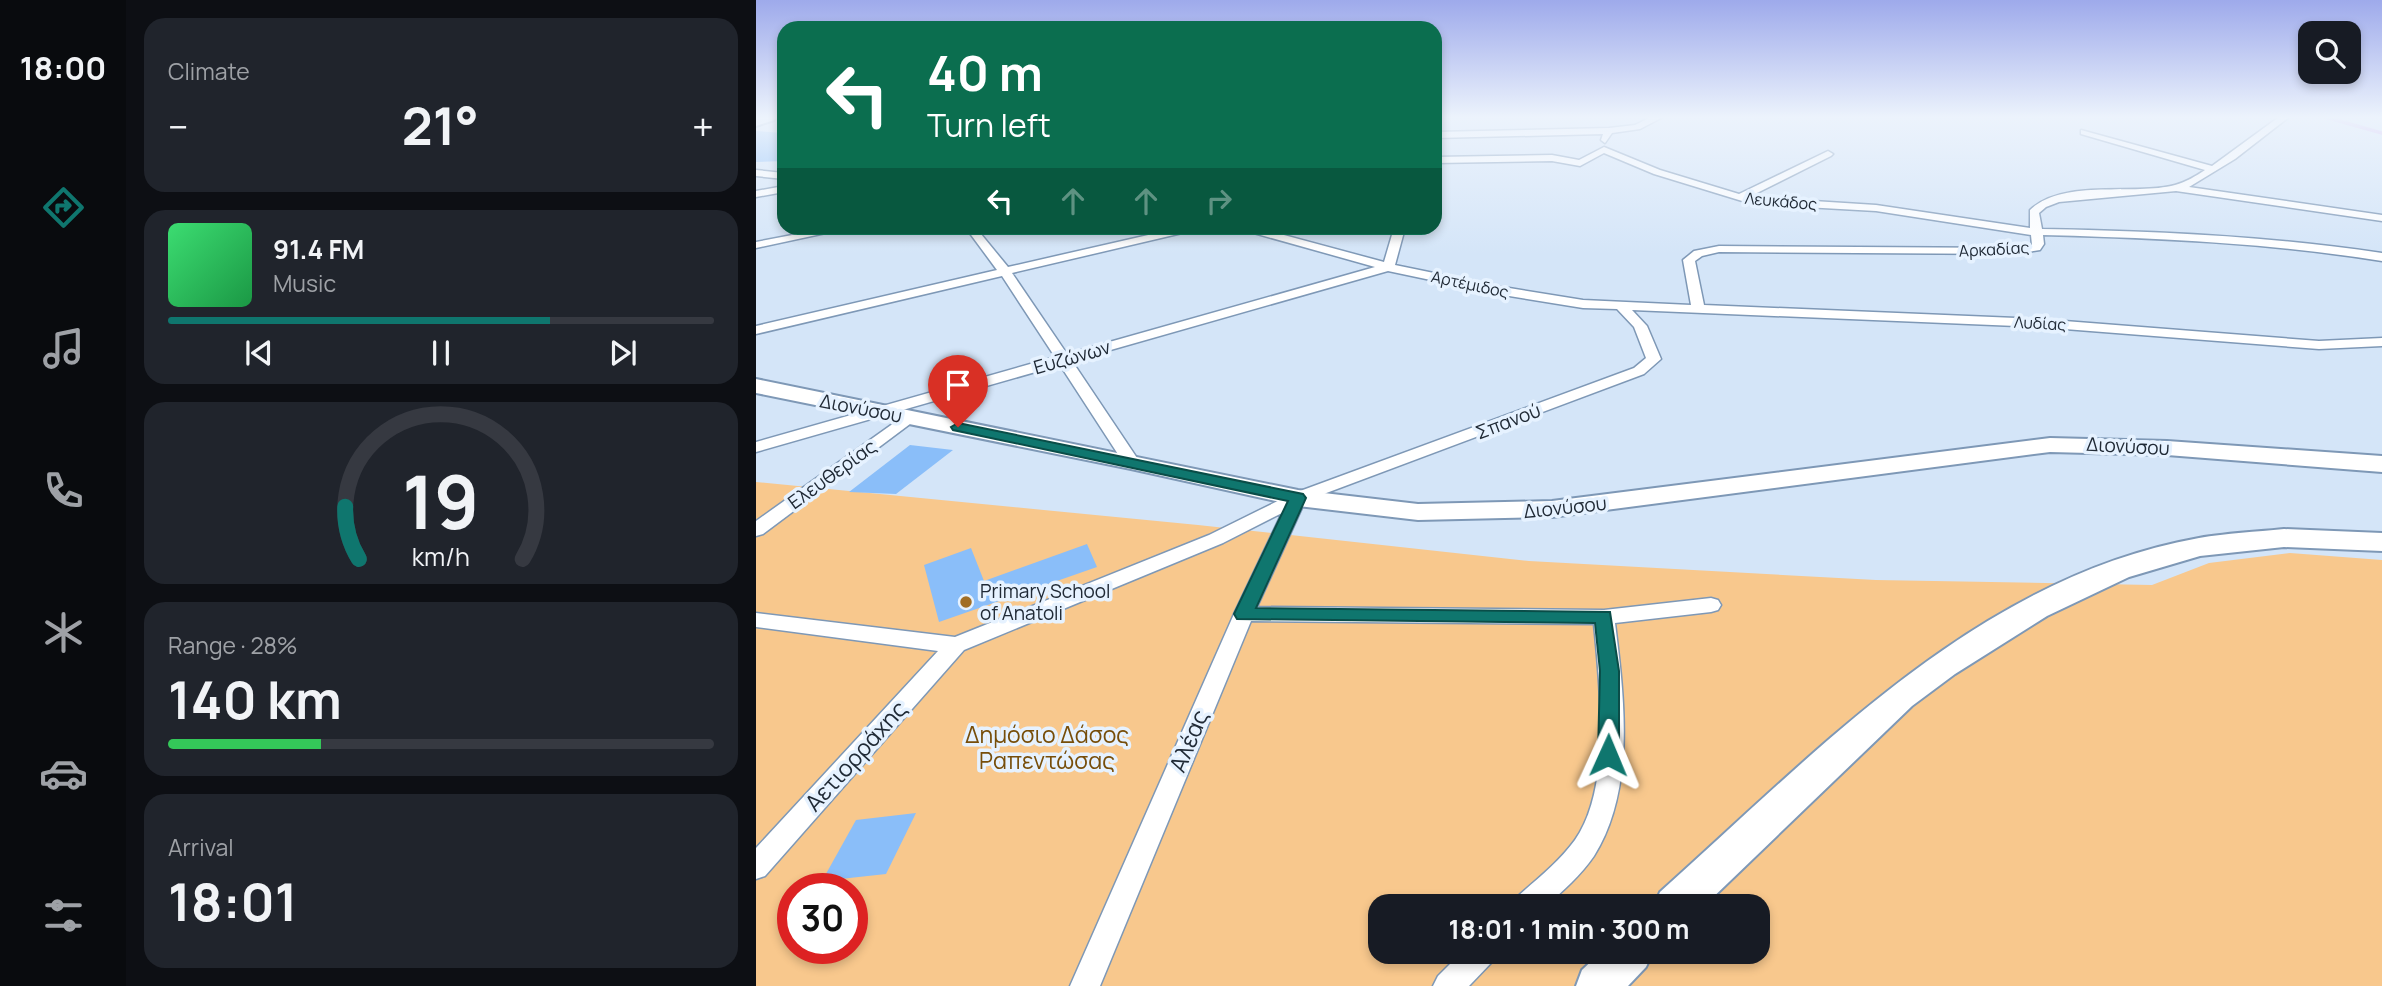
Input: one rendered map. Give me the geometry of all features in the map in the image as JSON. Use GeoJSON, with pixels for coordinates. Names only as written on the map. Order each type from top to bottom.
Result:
{"type":"FeatureCollection","features":[{"type":"Feature","properties":{"kind":"main road","name":"Διονύσου"},"geometry":{"type":"LineString","coordinates":[[756,386],[1131,461],[1298,498],[1418,512],[1510,512],[2073,444],[2382,464]]}},
{"type":"Feature","properties":{"kind":"main road"},"geometry":{"type":"LineString","coordinates":[[1688,894],[1900,697],[1943,664],[2036,608],[2119,570],[2199,547],[2295,537],[2382,542]]}},
{"type":"Feature","properties":{"kind":"main road"},"geometry":{"type":"LineString","coordinates":[[1598,986],[1619,964]]}},
{"type":"Feature","properties":{"kind":"street"},"geometry":{"type":"LineString","coordinates":[[1568,170],[1580,163]]}},
{"type":"Feature","properties":{"kind":"street","name":"Λευκάδος"},"geometry":{"type":"LineString","coordinates":[[1635,163],[1739,198],[1876,208],[2036,232],[2177,236],[2284,243],[2382,257]]}},
{"type":"Feature","properties":{"kind":"street"},"geometry":{"type":"LineString","coordinates":[[1739,198],[1810,163]]}},
{"type":"Feature","properties":{"kind":"street"},"geometry":{"type":"LineString","coordinates":[[2188,163],[2211,170]]}},
{"type":"Feature","properties":{"kind":"street","name":"Αρκαδίας"},"geometry":{"type":"LineString","coordinates":[[1698,307],[1689,260],[1707,251],[2015,251],[2035,248],[2034,212],[2042,202],[2177,188],[2221,163]]}},
{"type":"Feature","properties":{"kind":"street"},"geometry":{"type":"LineString","coordinates":[[756,173],[777,175]]}},
{"type":"Feature","properties":{"kind":"street"},"geometry":{"type":"LineString","coordinates":[[2177,188],[2382,218]]}},
{"type":"Feature","properties":{"kind":"street"},"geometry":{"type":"LineString","coordinates":[[756,194],[777,190]]}},
{"type":"Feature","properties":{"kind":"street"},"geometry":{"type":"LineString","coordinates":[[2362,215],[2382,208]]}},
{"type":"Feature","properties":{"kind":"street"},"geometry":{"type":"LineString","coordinates":[[756,245],[807,235]]}},
{"type":"Feature","properties":{"kind":"street"},"geometry":{"type":"LineString","coordinates":[[976,235],[1006,273],[1131,461]]}},
{"type":"Feature","properties":{"kind":"street"},"geometry":{"type":"LineString","coordinates":[[756,330],[1162,235]]}},
{"type":"Feature","properties":{"kind":"street","name":"Αρτέμιδος"},"geometry":{"type":"LineString","coordinates":[[1272,235],[1388,267],[1556,300],[1621,306],[1698,307]]}},
{"type":"Feature","properties":{"kind":"street"},"geometry":{"type":"LineString","coordinates":[[1388,267],[1398,235]]}},
{"type":"Feature","properties":{"kind":"street","name":"Ευζώνων"},"geometry":{"type":"LineString","coordinates":[[756,447],[1388,267]]}},
{"type":"Feature","properties":{"kind":"street","name":"Σπανού"},"geometry":{"type":"LineString","coordinates":[[1298,498],[1639,371],[1654,359],[1640,327],[1621,306]]}},
{"type":"Feature","properties":{"kind":"street","name":"Λυδίας"},"geometry":{"type":"LineString","coordinates":[[1698,307],[2039,323],[2319,345],[2382,342]]}},
{"type":"Feature","properties":{"kind":"street","name":"Ελευθερίας"},"geometry":{"type":"LineString","coordinates":[[756,530],[908,418]]}},
{"type":"Feature","properties":{"kind":"street"},"geometry":{"type":"LineString","coordinates":[[756,620],[956,645],[1216,539],[1298,498]]}},
{"type":"Feature","properties":{"kind":"street","name":"Αλέας"},"geometry":{"type":"LineString","coordinates":[[1085,986],[1244,614],[1298,498]]}},
{"type":"Feature","properties":{"kind":"street"},"geometry":{"type":"LineString","coordinates":[[1244,614],[1604,617],[1711,605]]}},
{"type":"Feature","properties":{"kind":"street"},"geometry":{"type":"LineString","coordinates":[[1538,894],[1589,841],[1603,804],[1608,755],[1609,671],[1604,617]]}},
{"type":"Feature","properties":{"kind":"street","name":"Αετιορράχης"},"geometry":{"type":"LineString","coordinates":[[756,867],[956,645]]}},
{"type":"Feature","properties":{"kind":"street"},"geometry":{"type":"LineString","coordinates":[[1448,986],[1470,964]]}},
{"type":"Feature","properties":{"kind":"green space","name":"Δημόσιο Δάσος Ραπεντώσας"},"geometry":{"type":"Polygon","coordinates":[[[756,482],[1198,525],[1529,561],[1876,580],[2152,585],[2209,563],[2290,553],[2382,560],[2382,986],[756,986],[756,482]]]}},
{"type":"Feature","properties":{"kind":"building"},"geometry":{"type":"Polygon","coordinates":[[[910,445],[953,450],[896,494],[849,492],[910,445]]]}},
{"type":"Feature","properties":{"kind":"building","name":"Primary School of Anatoli"},"geometry":{"type":"Polygon","coordinates":[[[1087,544],[1097,567],[939,622],[924,565],[971,548],[984,581],[1087,544]]]}},
{"type":"Feature","properties":{"kind":"building"},"geometry":{"type":"Polygon","coordinates":[[[916,813],[886,874],[868,876],[868,873],[826,873],[856,820],[916,813]]]}},
{"type":"Feature","properties":{"kind":"place","name":"Primary School of Anatoli"},"geometry":{"type":"Point","coordinates":[966,602]}},
{"type":"Feature","properties":{"kind":"route"},"geometry":{"type":"LineString","coordinates":[[958,427],[1298,498],[1244,614],[1604,617],[1609,671],[1608,755]]}}]}
